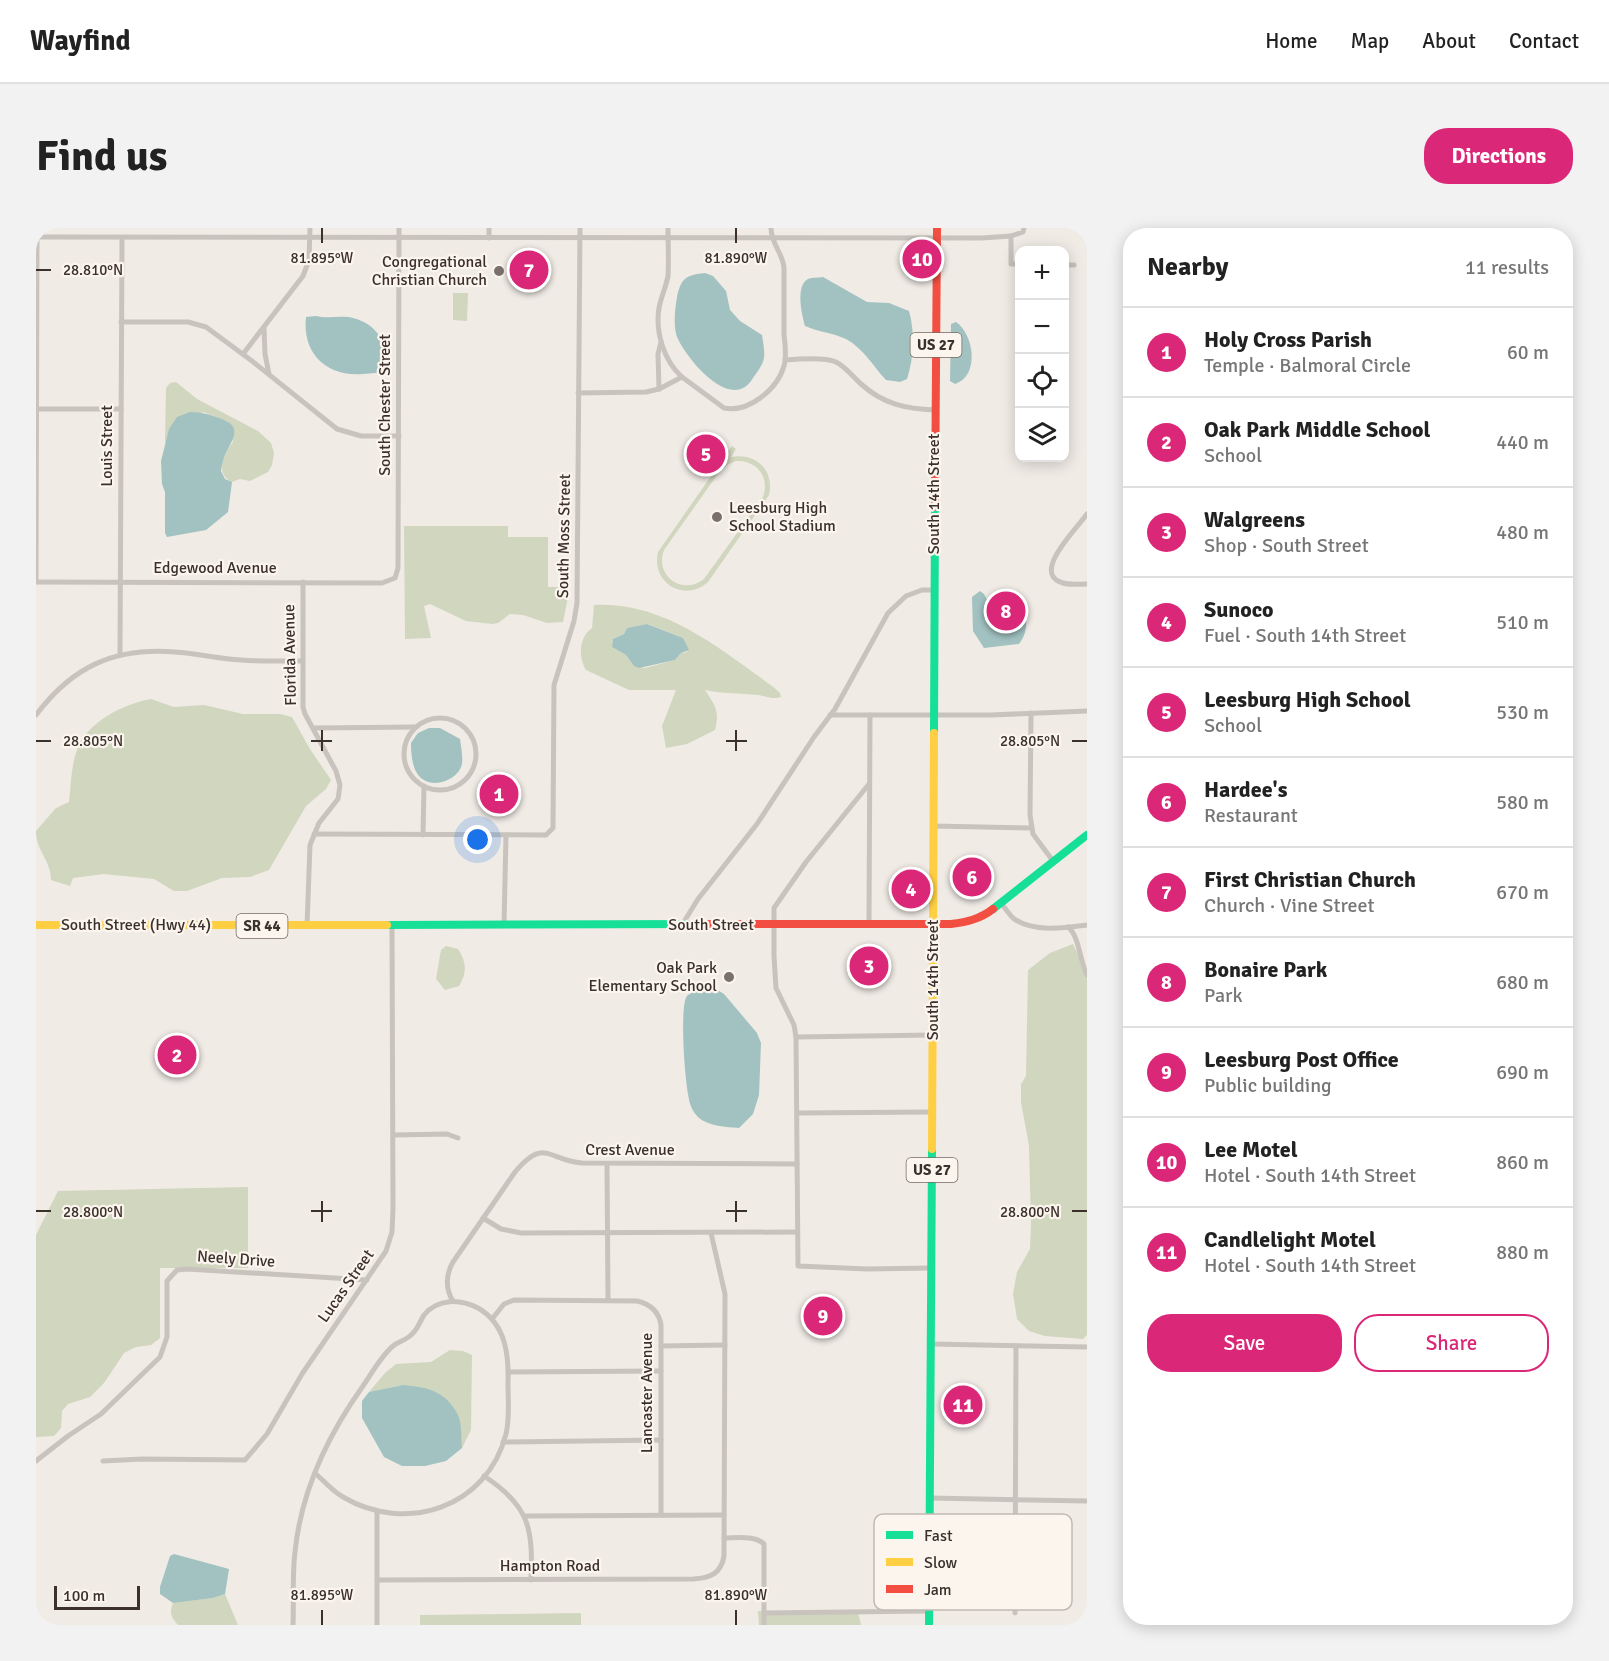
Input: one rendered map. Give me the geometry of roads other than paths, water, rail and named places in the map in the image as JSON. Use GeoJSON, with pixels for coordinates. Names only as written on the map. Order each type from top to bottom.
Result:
{"type":"FeatureCollection","features":[{"type":"Feature","properties":{"kind":"main road","name":"South 14th Street"},"geometry":{"type":"LineString","coordinates":[[929,1514],[937,228]]}},
{"type":"Feature","properties":{"kind":"main road","name":"SR 44"},"geometry":{"type":"LineString","coordinates":[[933,925],[977,919],[1002,903],[1087,835]]}},
{"type":"Feature","properties":{"kind":"main road","name":"South Street (Hwy 44)"},"geometry":{"type":"LineString","coordinates":[[36,925],[488,925]]}},
{"type":"Feature","properties":{"kind":"main road","name":"South Street"},"geometry":{"type":"LineString","coordinates":[[488,925],[933,925]]}},
{"type":"Feature","properties":{"kind":"main road","name":"South 14th Street"},"geometry":{"type":"LineString","coordinates":[[929,1611],[929,1625]]}},
{"type":"Feature","properties":{"kind":"street"},"geometry":{"type":"LineString","coordinates":[[243,354],[303,276],[309,260],[310,228]]}},
{"type":"Feature","properties":{"kind":"street","name":"South Chester Street"},"geometry":{"type":"LineString","coordinates":[[392,580],[398,568],[399,228]]}},
{"type":"Feature","properties":{"kind":"street"},"geometry":{"type":"LineString","coordinates":[[489,228],[489,238]]}},
{"type":"Feature","properties":{"kind":"street","name":"South Moss Street"},"geometry":{"type":"LineString","coordinates":[[506,836],[543,835],[550,833],[553,828],[554,685],[574,621],[577,603],[580,228]]}},
{"type":"Feature","properties":{"kind":"street"},"geometry":{"type":"LineString","coordinates":[[659,388],[658,354],[661,342],[659,308],[668,276],[668,228]]}},
{"type":"Feature","properties":{"kind":"street"},"geometry":{"type":"LineString","coordinates":[[661,342],[669,360],[682,377],[724,408],[736,410],[747,407],[758,400],[775,382],[784,368],[785,360],[783,259],[771,238],[771,228]]}},
{"type":"Feature","properties":{"kind":"street"},"geometry":{"type":"LineString","coordinates":[[36,582],[37,237],[937,238],[1011,236],[1020,234],[1024,228]]}},
{"type":"Feature","properties":{"kind":"street"},"geometry":{"type":"LineString","coordinates":[[1011,236],[1011,264],[1015,264]]}},
{"type":"Feature","properties":{"kind":"street","name":"Louis Street"},"geometry":{"type":"LineString","coordinates":[[120,655],[122,238]]}},
{"type":"Feature","properties":{"kind":"street"},"geometry":{"type":"LineString","coordinates":[[1069,265],[1074,265]]}},
{"type":"Feature","properties":{"kind":"street"},"geometry":{"type":"LineString","coordinates":[[121,322],[194,323],[206,327],[337,429],[361,436],[399,436]]}},
{"type":"Feature","properties":{"kind":"street"},"geometry":{"type":"LineString","coordinates":[[264,326],[265,354],[269,374]]}},
{"type":"Feature","properties":{"kind":"street"},"geometry":{"type":"LineString","coordinates":[[785,360],[831,360],[842,366],[864,387],[890,403],[908,408],[935,410]]}},
{"type":"Feature","properties":{"kind":"street"},"geometry":{"type":"LineString","coordinates":[[578,393],[637,393],[659,388],[682,377]]}},
{"type":"Feature","properties":{"kind":"street"},"geometry":{"type":"LineString","coordinates":[[37,409],[121,409]]}},
{"type":"Feature","properties":{"kind":"street"},"geometry":{"type":"LineString","coordinates":[[1087,514],[1063,545],[1051,566],[1053,578],[1068,584],[1087,584]]}},
{"type":"Feature","properties":{"kind":"street","name":"Edgewood Avenue"},"geometry":{"type":"LineString","coordinates":[[36,582],[382,583],[392,580]]}},
{"type":"Feature","properties":{"kind":"street","name":"Florida Avenue"},"geometry":{"type":"LineString","coordinates":[[303,582],[303,707],[336,771],[340,785],[338,800],[323,818],[314,834],[308,853],[307,926]]}},
{"type":"Feature","properties":{"kind":"street"},"geometry":{"type":"LineString","coordinates":[[682,925],[698,899],[757,824],[830,715],[891,608],[914,592],[934,590]]}},
{"type":"Feature","properties":{"kind":"street"},"geometry":{"type":"LineString","coordinates":[[36,715],[73,676],[96,663],[120,655],[141,651],[165,651],[240,660],[303,661]]}},
{"type":"Feature","properties":{"kind":"street"},"geometry":{"type":"LineString","coordinates":[[830,715],[991,715],[1087,711]]}},
{"type":"Feature","properties":{"kind":"street"},"geometry":{"type":"LineString","coordinates":[[1031,713],[1030,815],[1038,842],[1053,861]]}},
{"type":"Feature","properties":{"kind":"street"},"geometry":{"type":"LineString","coordinates":[[869,925],[870,715]]}},
{"type":"Feature","properties":{"kind":"street"},"geometry":{"type":"LineString","coordinates":[[313,728],[416,727],[433,718],[452,719],[468,732],[474,745],[474,764],[462,782],[444,790],[424,786],[413,778],[405,760],[406,743],[416,727]]}},
{"type":"Feature","properties":{"kind":"street"},"geometry":{"type":"LineString","coordinates":[[869,784],[806,862],[774,908],[776,988],[794,1025],[796,1037],[798,1266],[867,1269],[932,1268]]}},
{"type":"Feature","properties":{"kind":"street"},"geometry":{"type":"LineString","coordinates":[[423,835],[424,786]]}},
{"type":"Feature","properties":{"kind":"street"},"geometry":{"type":"LineString","coordinates":[[933,826],[1032,828]]}},
{"type":"Feature","properties":{"kind":"street"},"geometry":{"type":"LineString","coordinates":[[314,834],[506,836],[504,925]]}},
{"type":"Feature","properties":{"kind":"street"},"geometry":{"type":"LineString","coordinates":[[1002,903],[1010,915],[1020,922],[1046,928],[1087,925]]}},
{"type":"Feature","properties":{"kind":"street","name":"Lucas Street"},"geometry":{"type":"LineString","coordinates":[[104,1461],[245,1460],[267,1434],[302,1374],[386,1251],[392,1232],[394,1135],[392,925]]}},
{"type":"Feature","properties":{"kind":"street"},"geometry":{"type":"LineString","coordinates":[[1068,927],[1074,933],[1087,975]]}},
{"type":"Feature","properties":{"kind":"street"},"geometry":{"type":"LineString","coordinates":[[796,1037],[933,1035]]}},
{"type":"Feature","properties":{"kind":"street"},"geometry":{"type":"LineString","coordinates":[[796,1113],[932,1112]]}},
{"type":"Feature","properties":{"kind":"street"},"geometry":{"type":"LineString","coordinates":[[394,1135],[447,1134],[458,1138]]}},
{"type":"Feature","properties":{"kind":"street","name":"Crest Avenue"},"geometry":{"type":"LineString","coordinates":[[453,1301],[448,1294],[449,1270],[515,1172],[524,1161],[535,1154],[552,1154],[569,1162],[607,1164],[797,1164]]}},
{"type":"Feature","properties":{"kind":"street"},"geometry":{"type":"LineString","coordinates":[[607,1164],[608,1299]]}},
{"type":"Feature","properties":{"kind":"street"},"geometry":{"type":"LineString","coordinates":[[483,1218],[505,1231],[521,1233],[797,1232]]}},
{"type":"Feature","properties":{"kind":"street"},"geometry":{"type":"LineString","coordinates":[[711,1233],[725,1294],[724,1539],[754,1539],[764,1544],[764,1625]]}},
{"type":"Feature","properties":{"kind":"street","name":"Neely Drive"},"geometry":{"type":"LineString","coordinates":[[36,1461],[101,1414],[160,1357],[167,1337],[167,1281],[177,1270],[368,1280]]}},
{"type":"Feature","properties":{"kind":"street","name":"Lancaster Avenue"},"geometry":{"type":"LineString","coordinates":[[492,1319],[504,1304],[514,1300],[608,1299],[641,1301],[652,1308],[660,1319],[661,1515]]}},
{"type":"Feature","properties":{"kind":"street"},"geometry":{"type":"LineString","coordinates":[[293,1625],[295,1551],[302,1513],[315,1473],[329,1439],[347,1408],[391,1348],[412,1335],[424,1315],[433,1307],[445,1301],[453,1301],[478,1308],[492,1319],[504,1339],[508,1372],[508,1420],[499,1454],[484,1476],[462,1496],[437,1509],[409,1515],[377,1512],[344,1498],[315,1473]]}},
{"type":"Feature","properties":{"kind":"street"},"geometry":{"type":"LineString","coordinates":[[931,1344],[1087,1347]]}},
{"type":"Feature","properties":{"kind":"street"},"geometry":{"type":"LineString","coordinates":[[661,1346],[725,1345]]}},
{"type":"Feature","properties":{"kind":"street"},"geometry":{"type":"LineString","coordinates":[[1015,1514],[1016,1346]]}},
{"type":"Feature","properties":{"kind":"street"},"geometry":{"type":"LineString","coordinates":[[508,1372],[661,1371]]}},
{"type":"Feature","properties":{"kind":"street"},"geometry":{"type":"LineString","coordinates":[[503,1442],[661,1440]]}},
{"type":"Feature","properties":{"kind":"street"},"geometry":{"type":"LineString","coordinates":[[484,1476],[505,1492],[525,1516],[531,1545],[531,1580]]}},
{"type":"Feature","properties":{"kind":"street"},"geometry":{"type":"LineString","coordinates":[[929,1498],[1087,1501]]}},
{"type":"Feature","properties":{"kind":"street"},"geometry":{"type":"LineString","coordinates":[[377,1512],[377,1625]]}},
{"type":"Feature","properties":{"kind":"street"},"geometry":{"type":"LineString","coordinates":[[525,1516],[724,1515]]}},
{"type":"Feature","properties":{"kind":"street","name":"Hampton Road"},"geometry":{"type":"LineString","coordinates":[[377,1580],[701,1579],[715,1574],[720,1569],[724,1556],[724,1539]]}},
{"type":"Feature","properties":{"kind":"street"},"geometry":{"type":"LineString","coordinates":[[764,1613],[929,1611]]}},
{"type":"Feature","properties":{"kind":"water"},"geometry":{"type":"Polygon","coordinates":[[[705,273],[713,276],[726,291],[730,310],[740,321],[762,335],[764,360],[751,381],[742,389],[731,390],[709,378],[689,357],[677,337],[675,312],[680,286],[689,276],[705,273]]]}},
{"type":"Feature","properties":{"kind":"water"},"geometry":{"type":"Polygon","coordinates":[[[823,277],[867,302],[889,303],[909,311],[913,345],[907,379],[900,382],[886,380],[863,352],[846,339],[805,326],[800,301],[802,288],[808,279],[823,277]]]}},
{"type":"Feature","properties":{"kind":"water"},"geometry":{"type":"Polygon","coordinates":[[[306,317],[348,317],[369,325],[384,344],[386,368],[375,373],[350,374],[328,367],[313,352],[308,342],[306,317]]]}},
{"type":"Feature","properties":{"kind":"water"},"geometry":{"type":"Polygon","coordinates":[[[956,322],[967,336],[972,355],[968,373],[963,380],[955,384],[950,381],[951,324],[956,322]]]}},
{"type":"Feature","properties":{"kind":"water"},"geometry":{"type":"Polygon","coordinates":[[[190,412],[222,419],[234,428],[233,440],[224,457],[221,471],[225,479],[232,482],[228,512],[206,530],[167,537],[161,461],[169,429],[177,417],[190,412]]]}},
{"type":"Feature","properties":{"kind":"water"},"geometry":{"type":"Polygon","coordinates":[[[980,591],[989,604],[1024,609],[1026,627],[1019,644],[984,648],[973,631],[972,597],[980,591]]]}},
{"type":"Feature","properties":{"kind":"water"},"geometry":{"type":"Polygon","coordinates":[[[647,624],[683,638],[689,650],[681,653],[675,660],[639,668],[634,666],[626,655],[612,647],[613,639],[624,634],[627,628],[647,624]]]}},
{"type":"Feature","properties":{"kind":"water"},"geometry":{"type":"Polygon","coordinates":[[[429,728],[440,728],[460,739],[462,764],[455,775],[444,782],[424,780],[413,765],[411,743],[418,733],[429,728]]]}},
{"type":"Feature","properties":{"kind":"water"},"geometry":{"type":"Polygon","coordinates":[[[716,989],[724,994],[757,1033],[761,1043],[759,1095],[753,1114],[739,1128],[718,1126],[703,1121],[693,1111],[689,1098],[684,1050],[685,1003],[689,994],[716,989]]]}},
{"type":"Feature","properties":{"kind":"water"},"geometry":{"type":"Polygon","coordinates":[[[403,1385],[428,1389],[442,1395],[458,1415],[462,1448],[446,1461],[425,1466],[402,1466],[384,1457],[362,1418],[362,1401],[369,1392],[403,1385]]]}},
{"type":"Feature","properties":{"kind":"water"},"geometry":{"type":"Polygon","coordinates":[[[174,1554],[229,1569],[225,1594],[213,1598],[173,1603],[160,1594],[170,1556],[174,1554]]]}},
{"type":"Feature","properties":{"kind":"place","name":"Lee Motel"},"geometry":{"type":"Point","coordinates":[922,259]}},
{"type":"Feature","properties":{"kind":"place","name":"First Christian Church"},"geometry":{"type":"Point","coordinates":[529,270]}},
{"type":"Feature","properties":{"kind":"place","name":"Congregational Christian Church"},"geometry":{"type":"Point","coordinates":[499,271]}},
{"type":"Feature","properties":{"kind":"place","name":"Leesburg High School"},"geometry":{"type":"Point","coordinates":[706,454]}},
{"type":"Feature","properties":{"kind":"place","name":"Leesburg High School Stadium"},"geometry":{"type":"Point","coordinates":[717,517]}},
{"type":"Feature","properties":{"kind":"place","name":"Bonaire Park"},"geometry":{"type":"Point","coordinates":[1006,611]}},
{"type":"Feature","properties":{"kind":"place","name":"Holy Cross Parish"},"geometry":{"type":"Point","coordinates":[499,794]}},
{"type":"Feature","properties":{"kind":"place","name":"Hardee's"},"geometry":{"type":"Point","coordinates":[972,877]}},
{"type":"Feature","properties":{"kind":"place","name":"Sunoco"},"geometry":{"type":"Point","coordinates":[911,889]}},
{"type":"Feature","properties":{"kind":"place","name":"Walgreens"},"geometry":{"type":"Point","coordinates":[869,966]}},
{"type":"Feature","properties":{"kind":"place","name":"Oak Park Elementary School"},"geometry":{"type":"Point","coordinates":[729,977]}},
{"type":"Feature","properties":{"kind":"place","name":"Oak Park Middle School"},"geometry":{"type":"Point","coordinates":[177,1055]}},
{"type":"Feature","properties":{"kind":"place","name":"Leesburg Post Office"},"geometry":{"type":"Point","coordinates":[823,1316]}},
{"type":"Feature","properties":{"kind":"place","name":"Candlelight Motel"},"geometry":{"type":"Point","coordinates":[963,1405]}}]}
